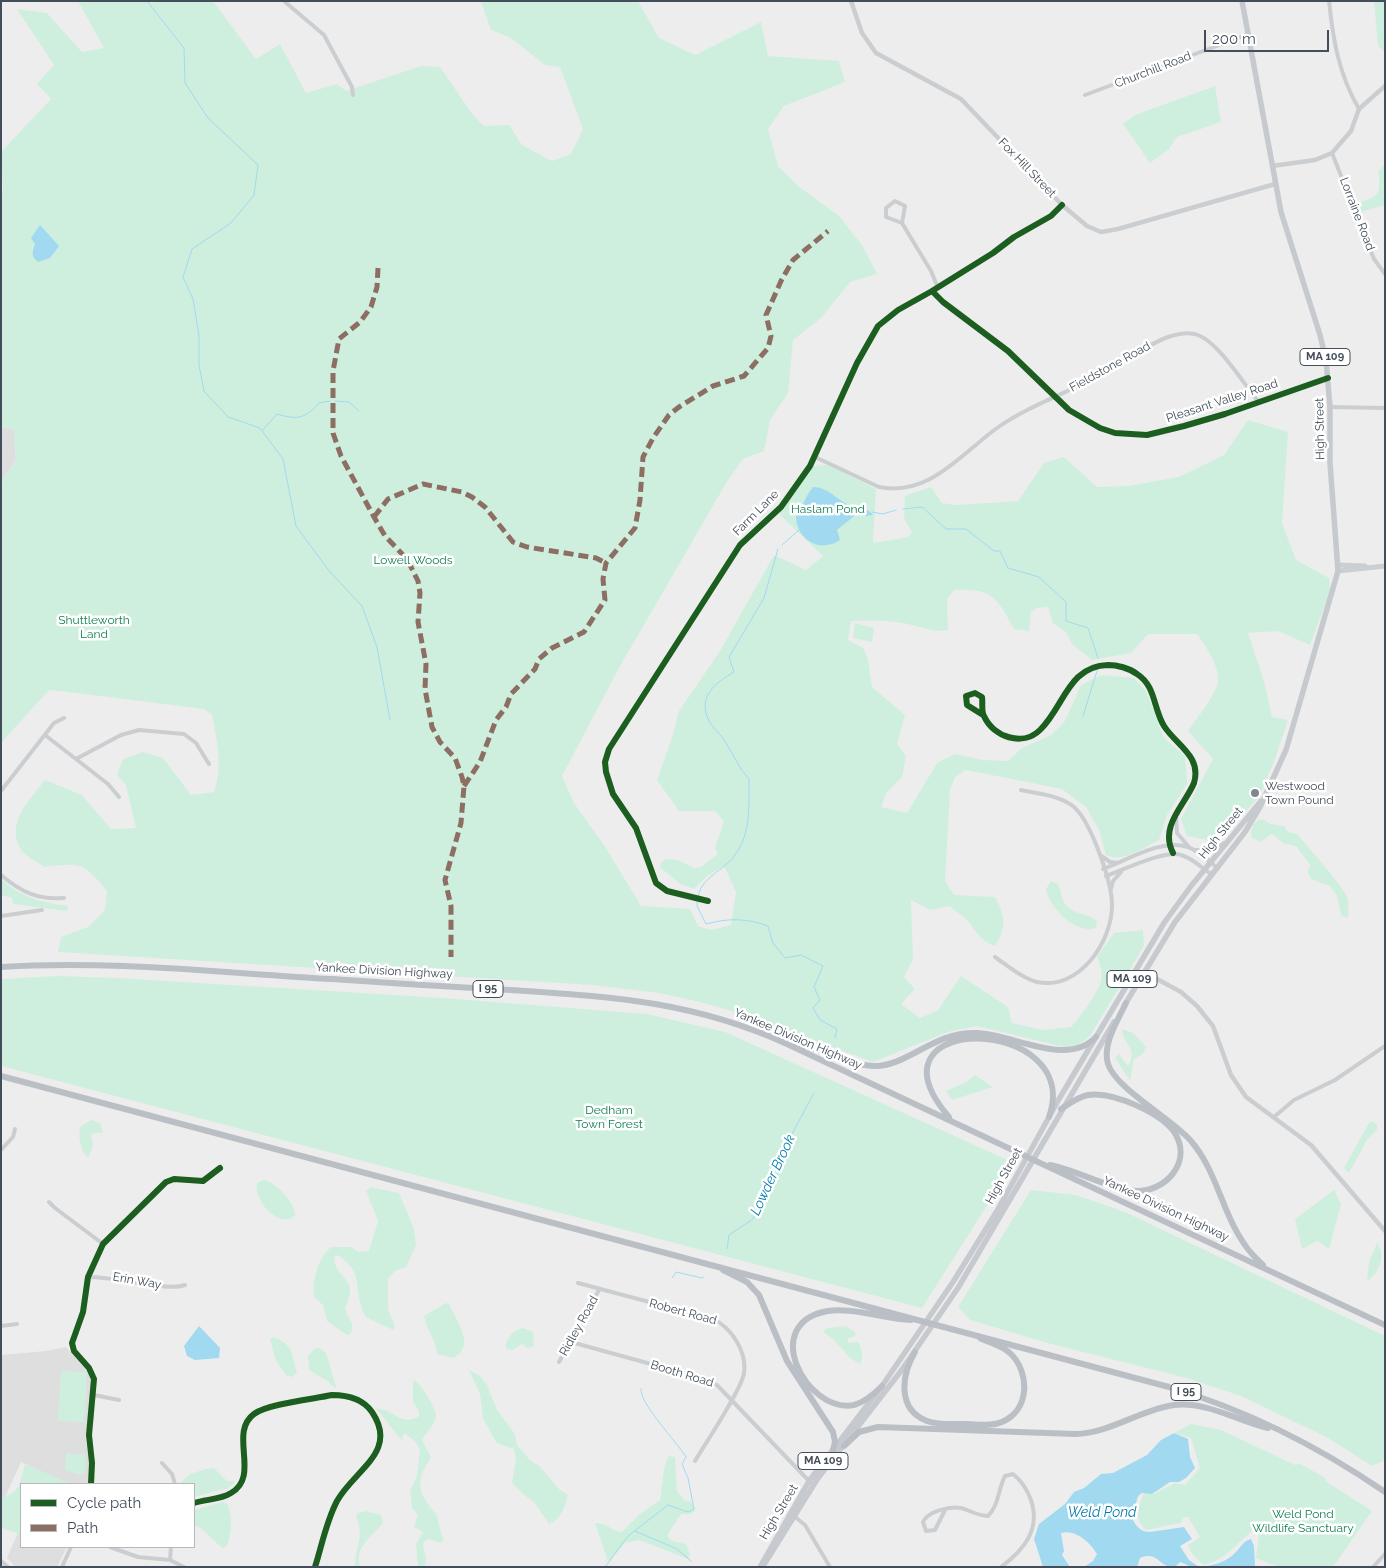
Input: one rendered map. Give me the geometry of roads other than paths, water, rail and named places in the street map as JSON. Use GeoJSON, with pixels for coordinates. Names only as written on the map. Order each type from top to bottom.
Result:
{"type":"FeatureCollection","features":[{"type":"Feature","properties":{"kind":"highway","name":"Yankee Division Highway"},"geometry":{"type":"LineString","coordinates":[[1,967],[103,965],[609,996],[685,1009],[766,1035],[952,1120],[1385,1325]]}},
{"type":"Feature","properties":{"kind":"highway"},"geometry":{"type":"LineString","coordinates":[[1126,1003],[1108,1045],[1106,1056],[1110,1069],[1118,1080],[1176,1126],[1194,1144],[1210,1169],[1242,1242],[1268,1269]]}},
{"type":"Feature","properties":{"kind":"highway"},"geometry":{"type":"LineString","coordinates":[[766,1035],[795,1042],[861,1064],[876,1066],[891,1063],[937,1040],[960,1033],[994,1034],[1067,1051],[1083,1047],[1096,1037]]}},
{"type":"Feature","properties":{"kind":"highway"},"geometry":{"type":"LineString","coordinates":[[952,1120],[931,1093],[927,1079],[928,1067],[932,1056],[942,1046],[952,1040],[968,1038],[983,1038],[1004,1043],[1025,1052],[1040,1063],[1049,1074],[1054,1086],[1054,1102],[1049,1117]]}},
{"type":"Feature","properties":{"kind":"highway","name":"I 95"},"geometry":{"type":"LineString","coordinates":[[1,1076],[1183,1391],[1233,1409],[1282,1431],[1328,1456],[1385,1492]]}},
{"type":"Feature","properties":{"kind":"highway"},"geometry":{"type":"LineString","coordinates":[[1042,1163],[1065,1167],[1124,1188],[1138,1191],[1163,1184],[1172,1176],[1178,1165],[1180,1150],[1175,1133],[1161,1120],[1138,1106],[1113,1097],[1094,1094],[1079,1098],[1061,1109]]}},
{"type":"Feature","properties":{"kind":"highway"},"geometry":{"type":"LineString","coordinates":[[713,1265],[748,1282],[759,1295],[787,1361],[833,1432],[835,1440],[832,1450]]}},
{"type":"Feature","properties":{"kind":"highway"},"geometry":{"type":"LineString","coordinates":[[882,1386],[868,1399],[854,1405],[842,1405],[826,1399],[807,1381],[796,1365],[792,1345],[797,1331],[809,1318],[832,1310],[896,1319],[920,1320]]}},
{"type":"Feature","properties":{"kind":"highway"},"geometry":{"type":"LineString","coordinates":[[915,1352],[906,1370],[904,1390],[909,1405],[919,1416],[938,1423],[990,1425],[1001,1422],[1012,1415],[1020,1405],[1024,1389],[1023,1373],[1008,1352],[970,1333]]}},
{"type":"Feature","properties":{"kind":"highway"},"geometry":{"type":"LineString","coordinates":[[844,1446],[859,1432],[878,1427],[1075,1434],[1096,1432],[1162,1408],[1178,1405],[1201,1408],[1282,1431]]}},
{"type":"Feature","properties":{"kind":"main road","name":"High Street"},"geometry":{"type":"LineString","coordinates":[[760,1567],[832,1450],[882,1386],[936,1309],[1020,1168],[1061,1109],[1170,928],[1245,832],[1265,795],[1288,741],[1338,568],[1330,463],[1330,407],[1328,378],[1320,335],[1288,237],[1274,184],[1242,1]]}},
{"type":"Feature","properties":{"kind":"main road"},"geometry":{"type":"LineString","coordinates":[[1338,568],[1385,566]]}},
{"type":"Feature","properties":{"kind":"main road","name":"High Street"},"geometry":{"type":"LineString","coordinates":[[811,1483],[844,1446],[915,1352],[943,1311],[995,1228],[1026,1172],[1049,1117],[1164,923],[1210,862],[1265,795]]}},
{"type":"Feature","properties":{"kind":"street"},"geometry":{"type":"LineString","coordinates":[[284,1],[324,35],[352,87],[353,95]]}},
{"type":"Feature","properties":{"kind":"street","name":"Fox Hill Street"},"geometry":{"type":"LineString","coordinates":[[851,1],[862,34],[876,53],[961,99],[1062,205],[1087,226],[1101,232],[1118,229],[1274,184]]}},
{"type":"Feature","properties":{"kind":"street"},"geometry":{"type":"LineString","coordinates":[[1328,1],[1337,56],[1351,96],[1359,109]]}},
{"type":"Feature","properties":{"kind":"street","name":"Churchill Road"},"geometry":{"type":"LineString","coordinates":[[1085,95],[1249,34]]}},
{"type":"Feature","properties":{"kind":"street"},"geometry":{"type":"LineString","coordinates":[[1272,166],[1315,160],[1332,153],[1351,131],[1359,109],[1385,86]]}},
{"type":"Feature","properties":{"kind":"street","name":"Lorraine Road"},"geometry":{"type":"LineString","coordinates":[[1332,153],[1374,259],[1385,274]]}},
{"type":"Feature","properties":{"kind":"street"},"geometry":{"type":"LineString","coordinates":[[902,224],[905,206],[899,201],[895,201],[886,208],[886,217],[902,224],[931,271],[938,288]]}},
{"type":"Feature","properties":{"kind":"street","name":"Farm Lane"},"geometry":{"type":"LineString","coordinates":[[708,901],[694,899],[660,888],[656,883],[636,828],[613,794],[606,772],[606,755],[614,739],[740,545],[781,507],[816,457],[857,363],[878,326],[898,310],[938,288],[993,253],[1014,237],[1051,216],[1062,205]]}},
{"type":"Feature","properties":{"kind":"street","name":"Pleasant Valley Road"},"geometry":{"type":"LineString","coordinates":[[932,291],[1008,351],[1069,410],[1100,428],[1115,433],[1138,436],[1224,414],[1328,378]]}},
{"type":"Feature","properties":{"kind":"street","name":"Fieldstone Road"},"geometry":{"type":"LineString","coordinates":[[816,457],[880,487],[891,490],[911,488],[942,472],[997,428],[1032,406],[1100,376],[1157,342],[1186,333],[1195,334],[1211,342],[1258,402]]}},
{"type":"Feature","properties":{"kind":"street"},"geometry":{"type":"LineString","coordinates":[[1330,407],[1385,408]]}},
{"type":"Feature","properties":{"kind":"street"},"geometry":{"type":"LineString","coordinates":[[983,715],[982,697],[975,692],[966,696],[967,706],[983,715],[996,732],[1015,739],[1025,738],[1039,732],[1067,688],[1084,672],[1100,666],[1114,666],[1137,674],[1150,687],[1162,724],[1189,754],[1196,776],[1170,827],[1170,845],[1173,853]]}},
{"type":"Feature","properties":{"kind":"street"},"geometry":{"type":"LineString","coordinates":[[1,791],[54,723],[64,718]]}},
{"type":"Feature","properties":{"kind":"street"},"geometry":{"type":"LineString","coordinates":[[76,759],[121,734],[139,730],[184,734],[196,743],[209,764]]}},
{"type":"Feature","properties":{"kind":"street"},"geometry":{"type":"LineString","coordinates":[[45,736],[108,784],[119,797]]}},
{"type":"Feature","properties":{"kind":"street"},"geometry":{"type":"LineString","coordinates":[[995,957],[1035,981],[1055,983],[1077,974],[1090,960],[1108,929],[1112,914],[1110,891],[1090,828],[1073,806],[1054,797],[1021,790]]}},
{"type":"Feature","properties":{"kind":"street"},"geometry":{"type":"LineString","coordinates":[[1177,812],[1174,824],[1177,833],[1191,848],[1216,867]]}},
{"type":"Feature","properties":{"kind":"street"},"geometry":{"type":"LineString","coordinates":[[1103,869],[1154,848],[1170,845],[1213,849],[1231,837]]}},
{"type":"Feature","properties":{"kind":"street"},"geometry":{"type":"LineString","coordinates":[[1106,876],[1162,855],[1173,853],[1183,855],[1211,874]]}},
{"type":"Feature","properties":{"kind":"street"},"geometry":{"type":"LineString","coordinates":[[1098,854],[1110,862],[1123,862]]}},
{"type":"Feature","properties":{"kind":"street"},"geometry":{"type":"LineString","coordinates":[[1110,891],[1114,878],[1125,870]]}},
{"type":"Feature","properties":{"kind":"street"},"geometry":{"type":"LineString","coordinates":[[1,875],[21,891],[30,895],[51,899],[64,898]]}},
{"type":"Feature","properties":{"kind":"street"},"geometry":{"type":"LineString","coordinates":[[1,916],[42,910]]}},
{"type":"Feature","properties":{"kind":"street"},"geometry":{"type":"LineString","coordinates":[[1144,972],[1182,992],[1197,1006],[1215,1029],[1235,1082],[1248,1099],[1319,1152],[1385,1231]]}},
{"type":"Feature","properties":{"kind":"street"},"geometry":{"type":"LineString","coordinates":[[1274,1118],[1288,1104],[1335,1080],[1385,1046]]}},
{"type":"Feature","properties":{"kind":"street"},"geometry":{"type":"LineString","coordinates":[[1,1150],[13,1137],[15,1129]]}},
{"type":"Feature","properties":{"kind":"street"},"geometry":{"type":"LineString","coordinates":[[91,1483],[92,1463],[89,1435],[94,1395],[91,1371],[75,1354],[72,1343],[84,1312],[88,1277],[103,1244],[166,1182],[174,1178],[204,1181],[220,1168]]}},
{"type":"Feature","properties":{"kind":"street"},"geometry":{"type":"LineString","coordinates":[[49,1202],[103,1244]]}},
{"type":"Feature","properties":{"kind":"street","name":"Erin Way"},"geometry":{"type":"LineString","coordinates":[[88,1277],[107,1276],[172,1288],[185,1285]]}},
{"type":"Feature","properties":{"kind":"street","name":"Robert Road"},"geometry":{"type":"LineString","coordinates":[[578,1283],[714,1319],[722,1323],[735,1338],[744,1366],[741,1383],[694,1461]]}},
{"type":"Feature","properties":{"kind":"street","name":"Ridley Road"},"geometry":{"type":"LineString","coordinates":[[560,1362],[599,1290]]}},
{"type":"Feature","properties":{"kind":"street"},"geometry":{"type":"LineString","coordinates":[[1,1326],[17,1324]]}},
{"type":"Feature","properties":{"kind":"street","name":"Booth Road"},"geometry":{"type":"LineString","coordinates":[[572,1342],[718,1384],[811,1483]]}},
{"type":"Feature","properties":{"kind":"street"},"geometry":{"type":"LineString","coordinates":[[94,1395],[120,1400]]}},
{"type":"Feature","properties":{"kind":"street"},"geometry":{"type":"LineString","coordinates":[[195,1503],[231,1493],[241,1485],[244,1479],[246,1424],[255,1412],[332,1395],[344,1395],[358,1400],[370,1409],[377,1419],[382,1435],[380,1447],[338,1499],[330,1516],[316,1567]]}},
{"type":"Feature","properties":{"kind":"street"},"geometry":{"type":"LineString","coordinates":[[162,1463],[172,1474],[175,1483]]}},
{"type":"Feature","properties":{"kind":"street"},"geometry":{"type":"LineString","coordinates":[[945,1510],[935,1530],[926,1531],[923,1522],[926,1516],[945,1510],[961,1508],[988,1516],[997,1504],[998,1490],[1005,1476],[1013,1474],[1019,1479],[1032,1503],[1034,1517],[1032,1531],[1023,1548],[1001,1567]]}},
{"type":"Feature","properties":{"kind":"street"},"geometry":{"type":"LineString","coordinates":[[792,1515],[805,1525],[830,1567]]}},
{"type":"Feature","properties":{"kind":"street"},"geometry":{"type":"LineString","coordinates":[[62,1567],[71,1548]]}},
{"type":"Feature","properties":{"kind":"street"},"geometry":{"type":"LineString","coordinates":[[113,1548],[138,1557],[170,1560],[184,1567]]}},
{"type":"Feature","properties":{"kind":"street"},"geometry":{"type":"LineString","coordinates":[[170,1560],[172,1548]]}},
{"type":"Feature","properties":{"kind":"street"},"geometry":{"type":"LineString","coordinates":[[1374,1567],[1385,1554]]}},
{"type":"Feature","properties":{"kind":"street"},"geometry":{"type":"LineString","coordinates":[[1,1561],[6,1566]]}},
{"type":"Feature","properties":{"kind":"water"},"geometry":{"type":"Polygon","coordinates":[[[40,225],[59,246],[50,258],[38,262],[33,256],[35,244],[31,238],[40,225]]]}},
{"type":"Feature","properties":{"kind":"water"},"geometry":{"type":"Polygon","coordinates":[[[813,487],[828,491],[844,503],[865,509],[873,515],[865,516],[858,513],[837,530],[840,540],[832,544],[817,545],[810,542],[800,531],[796,516],[813,487]]]}},
{"type":"Feature","properties":{"kind":"water"},"geometry":{"type":"Polygon","coordinates":[[[199,1326],[220,1348],[219,1358],[195,1360],[187,1356],[184,1346],[199,1326]]]}},
{"type":"Feature","properties":{"kind":"water","name":"Weld Pond"},"geometry":{"type":"Polygon","coordinates":[[[1174,1433],[1188,1439],[1190,1457],[1195,1468],[1186,1478],[1179,1482],[1170,1482],[1152,1494],[1142,1493],[1138,1496],[1132,1518],[1139,1528],[1147,1532],[1184,1527],[1192,1539],[1180,1546],[1189,1560],[1199,1567],[1191,1567],[1181,1562],[1174,1567],[1169,1567],[1151,1556],[1146,1556],[1140,1558],[1137,1567],[1084,1567],[1093,1561],[1097,1554],[1082,1538],[1066,1532],[1061,1533],[1064,1551],[1062,1555],[1070,1567],[1043,1567],[1034,1539],[1039,1524],[1065,1504],[1074,1492],[1084,1488],[1101,1474],[1113,1473],[1147,1455],[1161,1440],[1174,1433]]]}},
{"type":"Feature","properties":{"kind":"water"},"geometry":{"type":"Polygon","coordinates":[[[1251,1539],[1254,1546],[1255,1567],[1199,1567],[1224,1561],[1251,1539]]]}},
{"type":"Feature","properties":{"kind":"waterway"},"geometry":{"type":"LineString","coordinates":[[147,1],[184,48],[185,83],[208,118],[258,165],[254,195],[231,223],[192,249],[183,277],[193,299],[199,336],[199,365],[204,391],[228,417],[260,428],[283,459],[296,526],[330,572],[362,606],[377,647],[390,720]]}},
{"type":"Feature","properties":{"kind":"waterway"},"geometry":{"type":"LineString","coordinates":[[263,430],[277,414],[300,417],[319,403],[330,401]]}},
{"type":"Feature","properties":{"kind":"waterway"},"geometry":{"type":"LineString","coordinates":[[335,401],[349,402],[359,411]]}},
{"type":"Feature","properties":{"kind":"waterway","name":"Lowder Brook"},"geometry":{"type":"LineString","coordinates":[[903,509],[922,507],[946,529],[966,529],[994,551],[1000,551],[1008,568],[1039,577],[1066,602],[1066,621],[1088,628],[1098,658]]}},
{"type":"Feature","properties":{"kind":"waterway","name":"Lowder Brook"},"geometry":{"type":"LineString","coordinates":[[872,512],[883,514],[896,510]]}},
{"type":"Feature","properties":{"kind":"waterway","name":"Lowder Brook"},"geometry":{"type":"LineString","coordinates":[[782,545],[799,530]]}},
{"type":"Feature","properties":{"kind":"waterway","name":"Lowder Brook"},"geometry":{"type":"LineString","coordinates":[[778,549],[764,598],[729,657],[734,672],[715,686],[710,692],[705,705],[709,721],[724,740],[749,779],[749,808],[744,838],[740,847],[729,862],[705,882],[698,896],[697,906],[706,924],[737,920],[752,921],[768,926],[773,943],[785,958],[801,955],[823,966],[814,987],[820,1000],[813,1008],[820,1020],[837,1029],[835,1038]]}},
{"type":"Feature","properties":{"kind":"waterway","name":"Lowder Brook"},"geometry":{"type":"LineString","coordinates":[[1083,716],[1097,671]]}},
{"type":"Feature","properties":{"kind":"waterway","name":"Lowder Brook"},"geometry":{"type":"LineString","coordinates":[[727,1249],[729,1235],[753,1219],[766,1182],[814,1093]]}},
{"type":"Feature","properties":{"kind":"waterway","name":"Lowder Brook"},"geometry":{"type":"LineString","coordinates":[[672,1278],[676,1272],[704,1277]]}},
{"type":"Feature","properties":{"kind":"waterway","name":"Lowder Brook"},"geometry":{"type":"LineString","coordinates":[[605,1567],[628,1536],[668,1505],[688,1512],[694,1509],[688,1478],[682,1464],[686,1457],[652,1413],[642,1395],[641,1389]]}},
{"type":"Feature","properties":{"kind":"waterway"},"geometry":{"type":"LineString","coordinates":[[635,1531],[677,1549],[691,1561]]}},
{"type":"Feature","properties":{"kind":"place","name":"Westwood Town Pound"},"geometry":{"type":"Point","coordinates":[1255,793]}},
{"type":"Feature","properties":{"kind":"park label","name":"Haslam Pond"},"geometry":{"type":"Point","coordinates":[828,509]}},
{"type":"Feature","properties":{"kind":"park label","name":"Lowell Woods"},"geometry":{"type":"Point","coordinates":[413,560]}},
{"type":"Feature","properties":{"kind":"park label","name":"Shuttleworth Land"},"geometry":{"type":"Point","coordinates":[94,627]}},
{"type":"Feature","properties":{"kind":"park label","name":"Dedham Town Forest"},"geometry":{"type":"Point","coordinates":[609,1117]}},
{"type":"Feature","properties":{"kind":"park label","name":"Weld Pond Wildlife Sanctuary"},"geometry":{"type":"Point","coordinates":[1303,1521]}}]}
